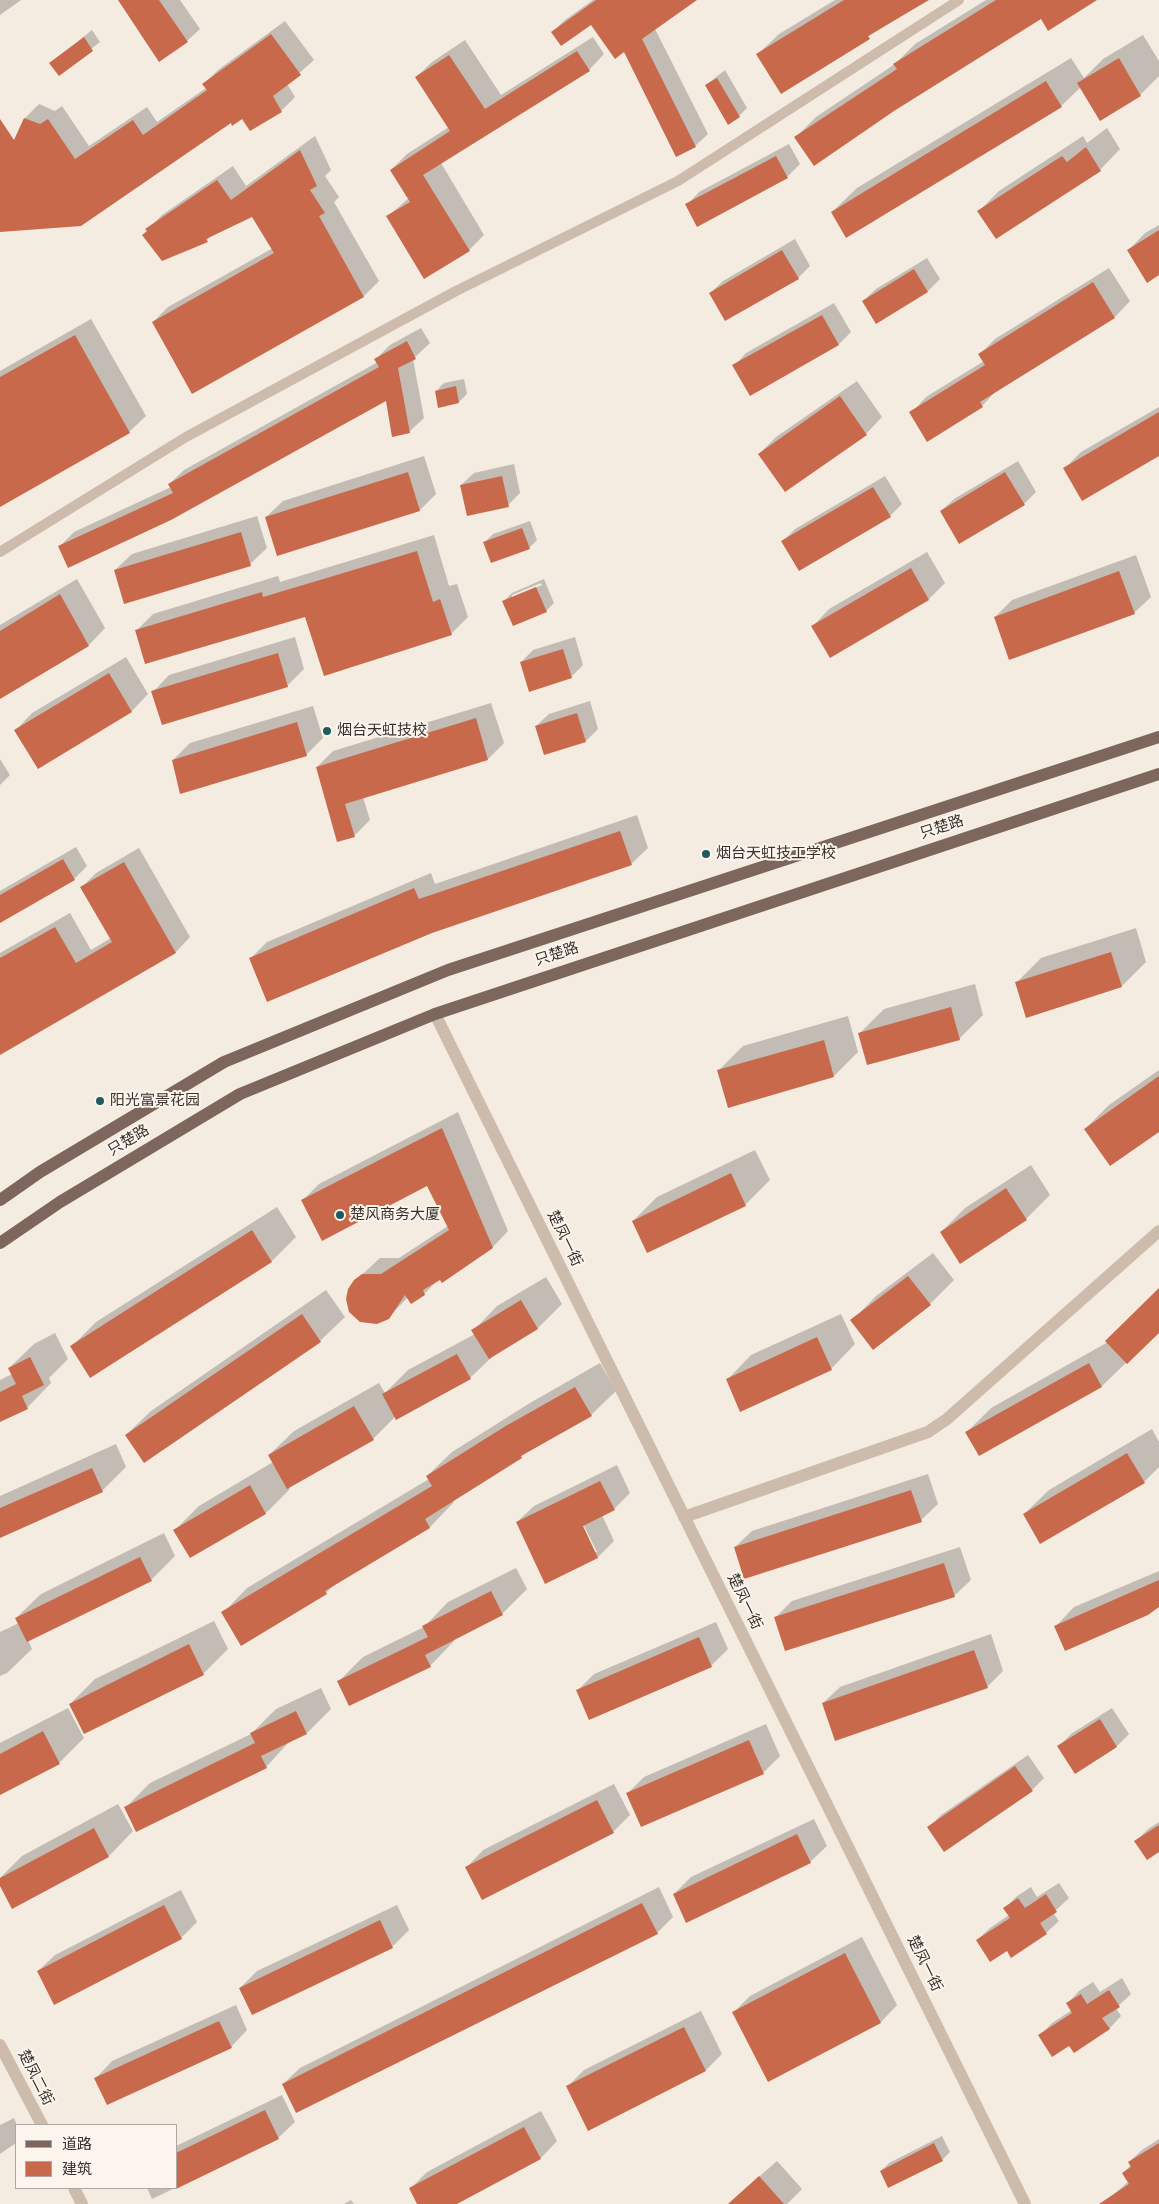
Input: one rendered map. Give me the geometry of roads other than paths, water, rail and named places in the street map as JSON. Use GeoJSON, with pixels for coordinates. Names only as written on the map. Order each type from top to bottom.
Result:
{"type":"FeatureCollection","features":[{"type":"Feature","properties":{"kind":"main road","name":"只楚路"},"geometry":{"type":"LineString","coordinates":[[0,1200],[40,1172],[224,1062],[448,970],[1159,737]]}},
{"type":"Feature","properties":{"kind":"main road","name":"只楚路"},"geometry":{"type":"LineString","coordinates":[[0,1243],[60,1202],[240,1094],[435,1014],[1159,774]]}},
{"type":"Feature","properties":{"kind":"street","name":"楚凤一街"},"geometry":{"type":"LineString","coordinates":[[435,1014],[1025,2204]]}},
{"type":"Feature","properties":{"kind":"street"},"geometry":{"type":"LineString","coordinates":[[684,1516],[928,1432],[947,1419],[1159,1231]]}},
{"type":"Feature","properties":{"kind":"street","name":"楚凤二街"},"geometry":{"type":"LineString","coordinates":[[0,2045],[41,2124]]}},
{"type":"Feature","properties":{"kind":"street"},"geometry":{"type":"LineString","coordinates":[[74,2189],[82,2204]]}},
{"type":"Feature","properties":{"kind":"lane"},"geometry":{"type":"LineString","coordinates":[[0,552],[186,437],[456,291],[678,180],[959,0]]}},
{"type":"Feature","properties":{"kind":"place","name":"烟台天虹技校"},"geometry":{"type":"Point","coordinates":[327,731]}},
{"type":"Feature","properties":{"kind":"place","name":"烟台天虹技工学校"},"geometry":{"type":"Point","coordinates":[706,854]}},
{"type":"Feature","properties":{"kind":"place","name":"阳光富景花园"},"geometry":{"type":"Point","coordinates":[100,1101]}},
{"type":"Feature","properties":{"kind":"place","name":"楚风商务大厦"},"geometry":{"type":"Point","coordinates":[340,1215]}}]}
